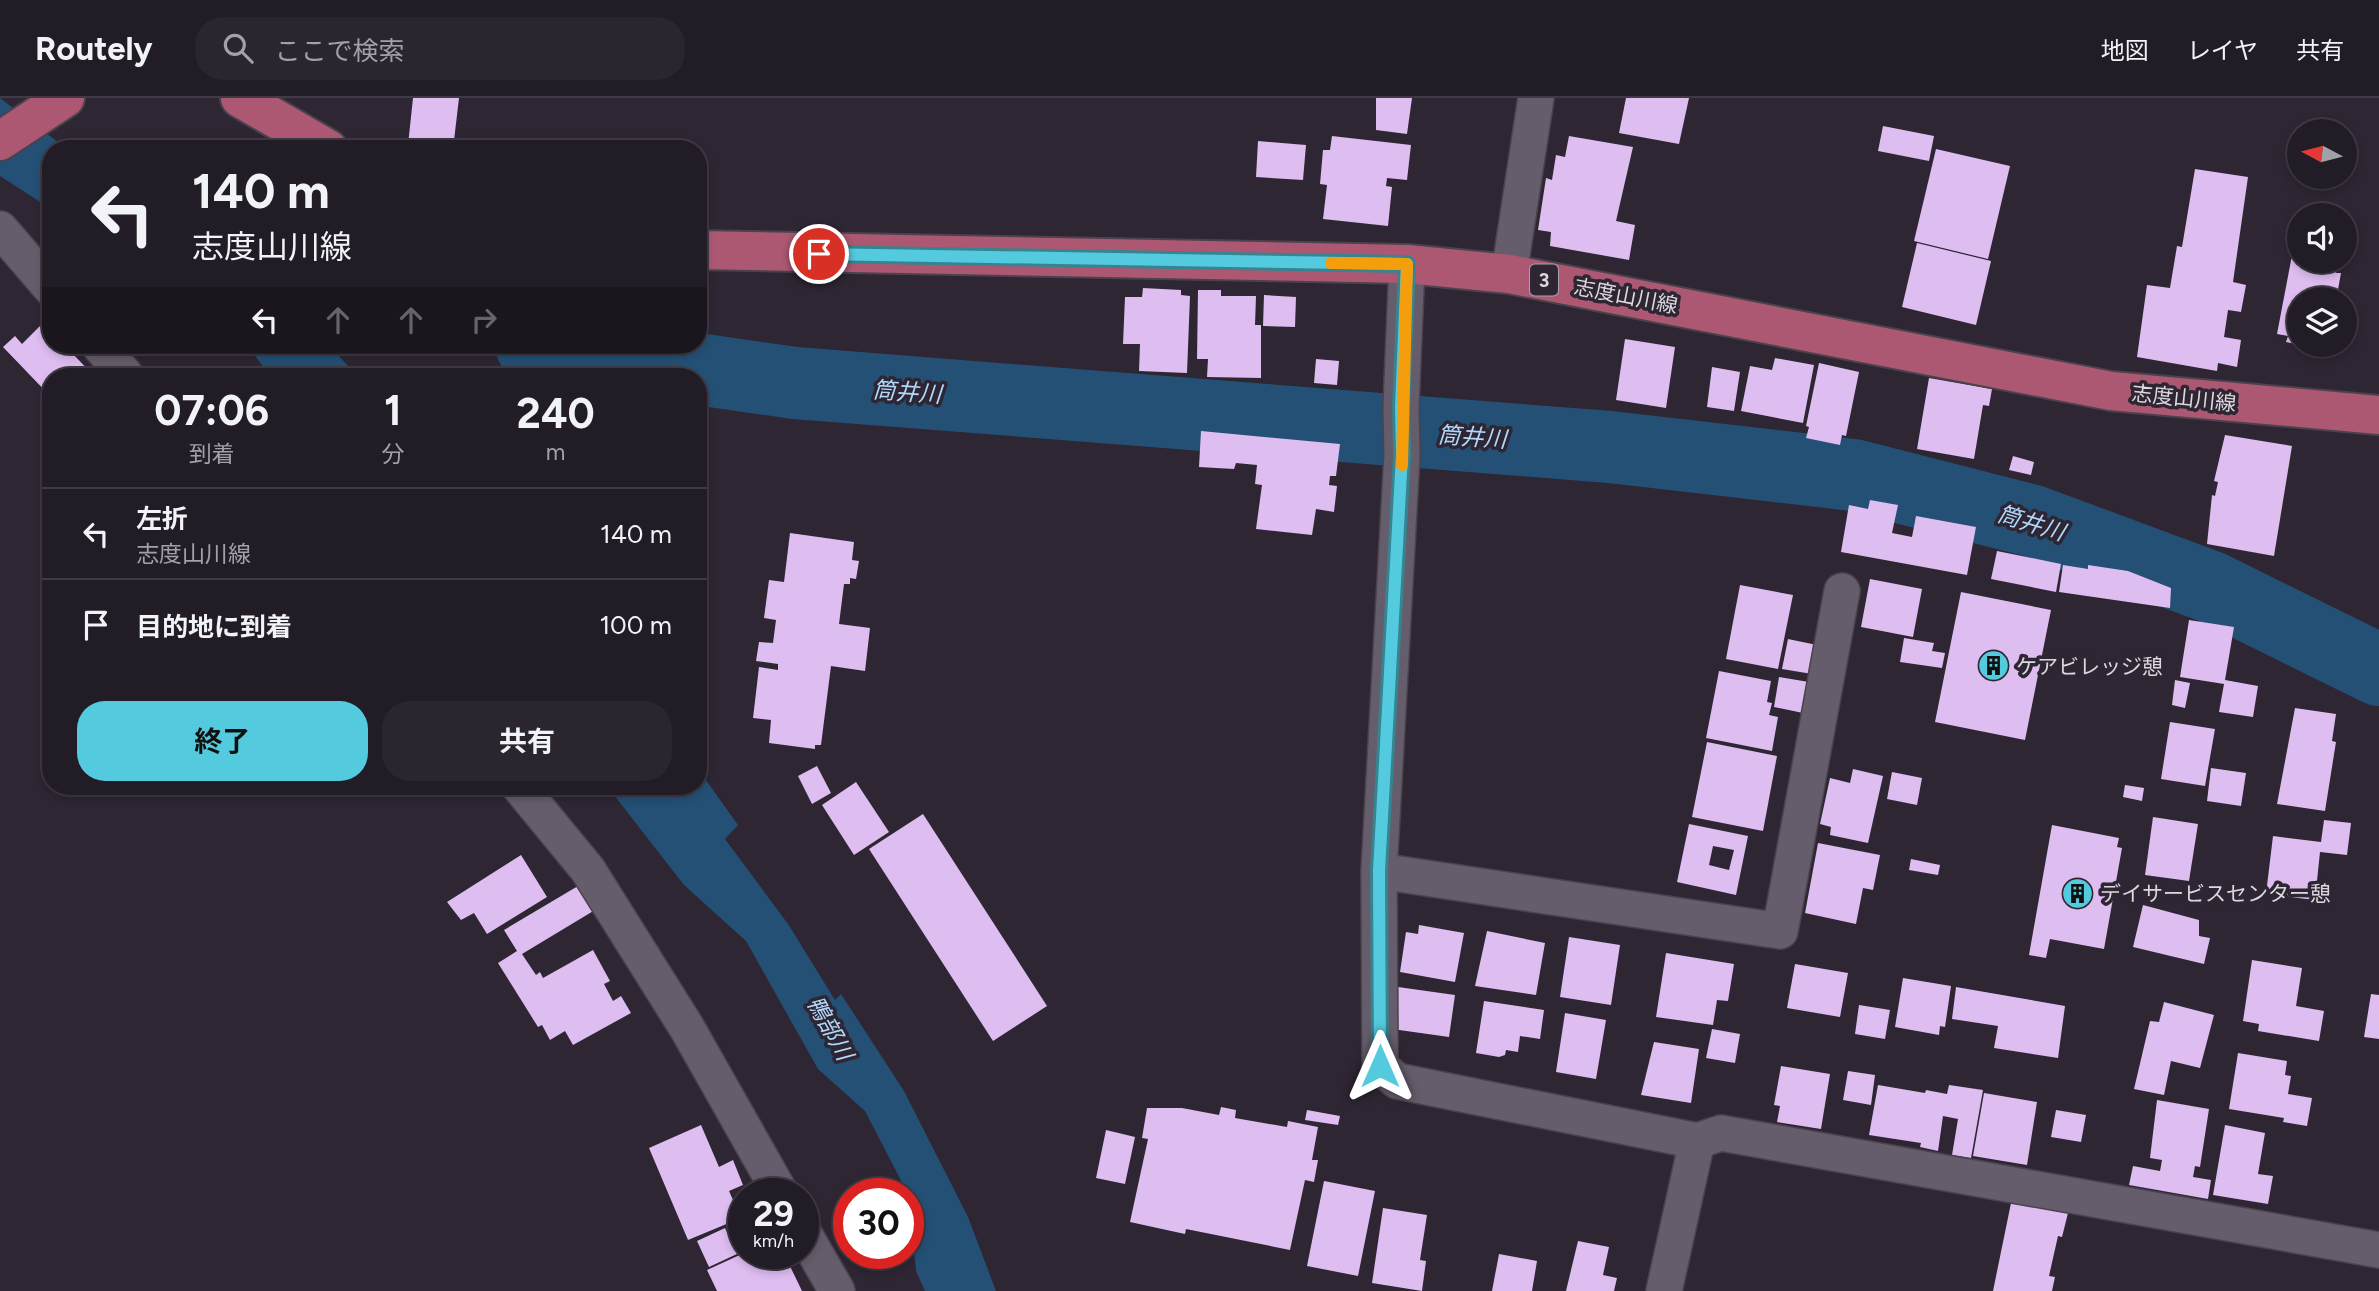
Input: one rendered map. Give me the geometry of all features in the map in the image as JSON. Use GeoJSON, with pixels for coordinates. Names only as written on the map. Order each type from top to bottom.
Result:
{"type":"FeatureCollection","features":[{"type":"Feature","properties":{"kind":"main road"},"geometry":{"type":"LineString","coordinates":[[0,141],[65,98]]}},
{"type":"Feature","properties":{"kind":"main road"},"geometry":{"type":"LineString","coordinates":[[240,98],[312,140]]}},
{"type":"Feature","properties":{"kind":"main road","name":"志度山川線"},"geometry":{"type":"LineString","coordinates":[[707,250],[1407,264],[1509,274],[2111,391],[2379,415]]}},
{"type":"Feature","properties":{"kind":"street"},"geometry":{"type":"LineString","coordinates":[[1509,274],[1536,98]]}},
{"type":"Feature","properties":{"kind":"street"},"geometry":{"type":"LineString","coordinates":[[0,229],[42,278]]}},
{"type":"Feature","properties":{"kind":"street"},"geometry":{"type":"LineString","coordinates":[[1407,264],[1401,407],[1402,455],[1379,871],[1380,1066],[1397,1081],[1697,1142],[1721,1133],[2379,1250]]}},
{"type":"Feature","properties":{"kind":"street"},"geometry":{"type":"LineString","coordinates":[[107,354],[119,368]]}},
{"type":"Feature","properties":{"kind":"street"},"geometry":{"type":"LineString","coordinates":[[1379,871],[1780,931],[1842,591]]}},
{"type":"Feature","properties":{"kind":"street"},"geometry":{"type":"LineString","coordinates":[[526,795],[588,870],[687,1028],[772,1178]]}},
{"type":"Feature","properties":{"kind":"street"},"geometry":{"type":"LineString","coordinates":[[1664,1291],[1697,1142]]}},
{"type":"Feature","properties":{"kind":"street"},"geometry":{"type":"LineString","coordinates":[[819,1260],[837,1291]]}},
{"type":"Feature","properties":{"kind":"water"},"geometry":{"type":"Polygon","coordinates":[[[0,98],[55,140],[42,140],[42,203],[0,176],[0,98]]]}},
{"type":"Feature","properties":{"kind":"water"},"geometry":{"type":"Polygon","coordinates":[[[254,354],[337,354],[350,368],[264,368],[254,354]]]}},
{"type":"Feature","properties":{"kind":"water","name":"鴨部川"},"geometry":{"type":"Polygon","coordinates":[[[707,782],[738,825],[725,839],[788,924],[835,1000],[841,994],[904,1091],[968,1217],[996,1291],[925,1291],[916,1269],[924,1269],[924,1178],[900,1178],[865,1111],[818,1069],[746,941],[684,885],[614,795],[707,795],[707,782]]]}},
{"type":"Feature","properties":{"kind":"building"},"geometry":{"type":"Polygon","coordinates":[[[413,98],[459,98],[454,140],[409,140],[413,98]]]}},
{"type":"Feature","properties":{"kind":"building"},"geometry":{"type":"Polygon","coordinates":[[[1376,98],[1412,98],[1407,134],[1376,130],[1376,98]]]}},
{"type":"Feature","properties":{"kind":"building"},"geometry":{"type":"Polygon","coordinates":[[[1626,98],[1689,98],[1679,144],[1619,133],[1626,98]]]}},
{"type":"Feature","properties":{"kind":"building"},"geometry":{"type":"Polygon","coordinates":[[[1883,126],[1934,136],[1929,161],[1878,151],[1883,126]]]}},
{"type":"Feature","properties":{"kind":"building"},"geometry":{"type":"Polygon","coordinates":[[[1332,136],[1411,145],[1407,180],[1387,178],[1386,186],[1392,187],[1388,226],[1323,219],[1327,185],[1320,184],[1323,150],[1330,150],[1332,136]]]}},
{"type":"Feature","properties":{"kind":"building"},"geometry":{"type":"Polygon","coordinates":[[[1569,136],[1633,147],[1616,221],[1635,225],[1629,260],[1550,246],[1551,232],[1538,230],[1546,178],[1552,180],[1556,155],[1565,157],[1569,136]]]}},
{"type":"Feature","properties":{"kind":"building"},"geometry":{"type":"Polygon","coordinates":[[[1258,141],[1306,145],[1303,180],[1256,177],[1258,141]]]}},
{"type":"Feature","properties":{"kind":"building"},"geometry":{"type":"Polygon","coordinates":[[[1936,149],[2010,166],[1988,259],[1914,241],[1936,149]]]}},
{"type":"Feature","properties":{"kind":"building"},"geometry":{"type":"Polygon","coordinates":[[[2195,169],[2248,177],[2233,282],[2246,285],[2241,312],[2228,310],[2224,337],[2241,340],[2237,367],[2218,363],[2217,371],[2137,357],[2147,285],[2170,288],[2177,246],[2182,247],[2195,169]]]}},
{"type":"Feature","properties":{"kind":"building"},"geometry":{"type":"Polygon","coordinates":[[[1917,243],[1991,261],[1976,325],[1902,307],[1917,243]]]}},
{"type":"Feature","properties":{"kind":"building"},"geometry":{"type":"Polygon","coordinates":[[[2289,273],[2341,273],[2338,287],[2287,287],[2287,336],[2277,334],[2289,273]]]}},
{"type":"Feature","properties":{"kind":"building"},"geometry":{"type":"Polygon","coordinates":[[[1143,288],[1181,290],[1181,295],[1190,296],[1187,373],[1139,371],[1140,344],[1123,344],[1125,297],[1142,297],[1143,288]]]}},
{"type":"Feature","properties":{"kind":"building"},"geometry":{"type":"Polygon","coordinates":[[[1198,290],[1221,290],[1221,296],[1256,296],[1255,325],[1261,325],[1261,378],[1207,377],[1208,359],[1197,359],[1198,290]]]}},
{"type":"Feature","properties":{"kind":"building"},"geometry":{"type":"Polygon","coordinates":[[[1264,295],[1296,297],[1295,327],[1263,326],[1264,295]]]}},
{"type":"Feature","properties":{"kind":"building"},"geometry":{"type":"Polygon","coordinates":[[[40,326],[42,354],[73,354],[86,368],[42,368],[42,388],[3,347],[15,336],[22,344],[40,326]]]}},
{"type":"Feature","properties":{"kind":"building"},"geometry":{"type":"Polygon","coordinates":[[[1625,339],[1675,347],[1666,408],[1616,400],[1625,339]]]}},
{"type":"Feature","properties":{"kind":"building"},"geometry":{"type":"Polygon","coordinates":[[[1775,358],[1814,365],[1803,423],[1741,411],[1750,366],[1772,370],[1775,358]]]}},
{"type":"Feature","properties":{"kind":"building"},"geometry":{"type":"Polygon","coordinates":[[[1316,359],[1339,361],[1337,385],[1314,383],[1316,359]]]}},
{"type":"Feature","properties":{"kind":"building"},"geometry":{"type":"Polygon","coordinates":[[[1819,363],[1859,372],[1846,436],[1842,435],[1840,445],[1806,438],[1819,363]]]}},
{"type":"Feature","properties":{"kind":"building"},"geometry":{"type":"Polygon","coordinates":[[[1712,367],[1740,372],[1734,411],[1707,407],[1712,367]]]}},
{"type":"Feature","properties":{"kind":"building"},"geometry":{"type":"Polygon","coordinates":[[[1929,378],[1992,389],[1989,406],[1983,405],[1974,459],[1917,449],[1929,378]]]}},
{"type":"Feature","properties":{"kind":"building"},"geometry":{"type":"Polygon","coordinates":[[[1201,431],[1340,444],[1336,476],[1330,476],[1329,485],[1337,486],[1334,512],[1316,509],[1312,535],[1256,529],[1262,485],[1255,484],[1257,465],[1236,463],[1234,469],[1199,467],[1201,431]]]}},
{"type":"Feature","properties":{"kind":"building"},"geometry":{"type":"Polygon","coordinates":[[[2225,435],[2292,446],[2274,556],[2207,544],[2212,495],[2215,496],[2218,482],[2214,481],[2225,435]]]}},
{"type":"Feature","properties":{"kind":"building"},"geometry":{"type":"Polygon","coordinates":[[[2013,456],[2034,462],[2031,475],[2009,470],[2013,456]]]}},
{"type":"Feature","properties":{"kind":"building"},"geometry":{"type":"Polygon","coordinates":[[[1870,500],[1898,505],[1892,533],[1912,537],[1916,516],[1976,527],[1967,575],[1841,552],[1849,505],[1868,509],[1870,500]]]}},
{"type":"Feature","properties":{"kind":"building"},"geometry":{"type":"Polygon","coordinates":[[[790,533],[854,542],[852,560],[859,561],[856,579],[850,578],[850,584],[844,584],[839,624],[870,628],[865,671],[831,666],[821,745],[815,745],[815,749],[769,743],[771,720],[753,718],[759,667],[778,670],[778,664],[756,661],[759,642],[773,643],[776,620],[764,618],[769,580],[784,582],[790,533]]]}},
{"type":"Feature","properties":{"kind":"building"},"geometry":{"type":"Polygon","coordinates":[[[1997,551],[2061,564],[2056,592],[1991,579],[1997,551]]]}},
{"type":"Feature","properties":{"kind":"building"},"geometry":{"type":"Polygon","coordinates":[[[2063,565],[2088,569],[2088,565],[2128,571],[2171,588],[2170,608],[2059,592],[2063,565]]]}},
{"type":"Feature","properties":{"kind":"building"},"geometry":{"type":"Polygon","coordinates":[[[1870,579],[1922,589],[1913,637],[1861,627],[1870,579]]]}},
{"type":"Feature","properties":{"kind":"building"},"geometry":{"type":"Polygon","coordinates":[[[1740,585],[1793,595],[1778,669],[1726,659],[1740,585]]]}},
{"type":"Feature","properties":{"kind":"building","name":"ケアビレッジ憩"},"geometry":{"type":"Polygon","coordinates":[[[1961,592],[2051,610],[2025,740],[1935,722],[1961,592]]]}},
{"type":"Feature","properties":{"kind":"building"},"geometry":{"type":"Polygon","coordinates":[[[2189,620],[2234,627],[2225,680],[2258,686],[2253,717],[2219,712],[2224,684],[2180,677],[2189,620]]]}},
{"type":"Feature","properties":{"kind":"building"},"geometry":{"type":"Polygon","coordinates":[[[1904,638],[1934,643],[1932,651],[1945,653],[1942,668],[1900,662],[1904,638]]]}},
{"type":"Feature","properties":{"kind":"building"},"geometry":{"type":"Polygon","coordinates":[[[1788,639],[1817,645],[1812,674],[1782,669],[1788,639]]]}},
{"type":"Feature","properties":{"kind":"building"},"geometry":{"type":"Polygon","coordinates":[[[1719,671],[1771,681],[1767,702],[1772,703],[1769,715],[1778,717],[1772,751],[1706,738],[1719,671]]]}},
{"type":"Feature","properties":{"kind":"building"},"geometry":{"type":"Polygon","coordinates":[[[1779,677],[1809,682],[1803,713],[1774,707],[1779,677]]]}},
{"type":"Feature","properties":{"kind":"building"},"geometry":{"type":"Polygon","coordinates":[[[2175,680],[2190,683],[2185,708],[2172,705],[2175,680]]]}},
{"type":"Feature","properties":{"kind":"building"},"geometry":{"type":"Polygon","coordinates":[[[2295,708],[2336,714],[2332,741],[2336,742],[2325,811],[2277,804],[2295,708]]]}},
{"type":"Feature","properties":{"kind":"building"},"geometry":{"type":"Polygon","coordinates":[[[2170,722],[2215,729],[2205,786],[2161,779],[2170,722]]]}},
{"type":"Feature","properties":{"kind":"building"},"geometry":{"type":"Polygon","coordinates":[[[1707,742],[1777,756],[1763,831],[1692,817],[1707,742]]]}},
{"type":"Feature","properties":{"kind":"building"},"geometry":{"type":"Polygon","coordinates":[[[817,766],[831,793],[812,804],[798,776],[817,766]]]}},
{"type":"Feature","properties":{"kind":"building"},"geometry":{"type":"Polygon","coordinates":[[[2211,768],[2246,773],[2241,806],[2207,801],[2211,768]]]}},
{"type":"Feature","properties":{"kind":"building"},"geometry":{"type":"Polygon","coordinates":[[[1853,769],[1883,776],[1868,843],[1830,835],[1831,827],[1820,824],[1830,778],[1850,783],[1853,769]]]}},
{"type":"Feature","properties":{"kind":"building"},"geometry":{"type":"Polygon","coordinates":[[[1892,772],[1922,778],[1917,805],[1887,799],[1892,772]]]}},
{"type":"Feature","properties":{"kind":"building"},"geometry":{"type":"Polygon","coordinates":[[[856,782],[889,832],[854,855],[822,805],[856,782]]]}},
{"type":"Feature","properties":{"kind":"building"},"geometry":{"type":"Polygon","coordinates":[[[2125,785],[2144,788],[2142,801],[2123,797],[2125,785]]]}},
{"type":"Feature","properties":{"kind":"building"},"geometry":{"type":"Polygon","coordinates":[[[923,814],[1047,1006],[993,1041],[869,849],[923,814]]]}},
{"type":"Feature","properties":{"kind":"building"},"geometry":{"type":"Polygon","coordinates":[[[2153,817],[2198,824],[2189,881],[2145,875],[2153,817]]]}},
{"type":"Feature","properties":{"kind":"building"},"geometry":{"type":"Polygon","coordinates":[[[2324,820],[2351,823],[2347,855],[2320,852],[2315,900],[2266,894],[2273,836],[2321,842],[2324,820]]]}},
{"type":"Feature","properties":{"kind":"building"},"geometry":{"type":"Polygon","coordinates":[[[1689,824],[1748,836],[1736,895],[1677,882],[1689,824]],[[1713,846],[1709,865],[1729,870],[1734,850],[1713,846]]]}},
{"type":"Feature","properties":{"kind":"building","name":"デイサービスセンター憩"},"geometry":{"type":"Polygon","coordinates":[[[2052,825],[2119,838],[2117,847],[2122,848],[2104,949],[2050,939],[2046,958],[2029,955],[2052,825]]]}},
{"type":"Feature","properties":{"kind":"building"},"geometry":{"type":"Polygon","coordinates":[[[1818,843],[1880,855],[1873,890],[1863,888],[1856,924],[1805,913],[1818,843]]]}},
{"type":"Feature","properties":{"kind":"building"},"geometry":{"type":"Polygon","coordinates":[[[521,855],[547,897],[487,934],[474,913],[461,920],[447,902],[521,855]]]}},
{"type":"Feature","properties":{"kind":"building"},"geometry":{"type":"Polygon","coordinates":[[[1911,859],[1940,865],[1938,875],[1909,870],[1911,859]]]}},
{"type":"Feature","properties":{"kind":"building"},"geometry":{"type":"Polygon","coordinates":[[[578,886],[595,910],[522,954],[536,975],[540,972],[543,978],[593,950],[610,981],[604,984],[613,1001],[621,996],[631,1013],[573,1045],[565,1031],[550,1040],[542,1025],[538,1027],[498,963],[517,951],[504,930],[578,886]]]}},
{"type":"Feature","properties":{"kind":"building"},"geometry":{"type":"Polygon","coordinates":[[[2143,905],[2199,920],[2199,936],[2210,938],[2204,964],[2133,947],[2143,905]]]}},
{"type":"Feature","properties":{"kind":"building"},"geometry":{"type":"Polygon","coordinates":[[[1419,925],[1464,933],[1455,982],[1400,972],[1406,932],[1418,934],[1419,925]]]}},
{"type":"Feature","properties":{"kind":"building"},"geometry":{"type":"Polygon","coordinates":[[[1487,931],[1545,943],[1536,995],[1475,986],[1487,931]]]}},
{"type":"Feature","properties":{"kind":"building"},"geometry":{"type":"Polygon","coordinates":[[[1569,937],[1620,945],[1611,1005],[1560,997],[1569,937]]]}},
{"type":"Feature","properties":{"kind":"building"},"geometry":{"type":"Polygon","coordinates":[[[1666,953],[1734,964],[1728,1001],[1717,1000],[1713,1025],[1656,1017],[1666,953]]]}},
{"type":"Feature","properties":{"kind":"building"},"geometry":{"type":"Polygon","coordinates":[[[2252,960],[2302,968],[2296,1006],[2324,1011],[2319,1041],[2258,1031],[2259,1024],[2243,1021],[2252,960]]]}},
{"type":"Feature","properties":{"kind":"building"},"geometry":{"type":"Polygon","coordinates":[[[1795,964],[1848,973],[1840,1017],[1787,1008],[1795,964]]]}},
{"type":"Feature","properties":{"kind":"building"},"geometry":{"type":"Polygon","coordinates":[[[1903,978],[1951,986],[1945,1027],[1940,1026],[1939,1035],[1895,1027],[1903,978]]]}},
{"type":"Feature","properties":{"kind":"building"},"geometry":{"type":"Polygon","coordinates":[[[1398,987],[1455,995],[1449,1037],[1392,1029],[1398,987]]]}},
{"type":"Feature","properties":{"kind":"building"},"geometry":{"type":"Polygon","coordinates":[[[1956,987],[2065,1006],[2058,1058],[1994,1048],[1998,1026],[1952,1019],[1956,987]]]}},
{"type":"Feature","properties":{"kind":"building"},"geometry":{"type":"Polygon","coordinates":[[[2371,994],[2379,995],[2379,1039],[2364,1037],[2371,994]]]}},
{"type":"Feature","properties":{"kind":"building"},"geometry":{"type":"Polygon","coordinates":[[[1484,1001],[1544,1010],[1540,1039],[1520,1036],[1518,1052],[1506,1050],[1505,1055],[1499,1057],[1476,1053],[1484,1001]]]}},
{"type":"Feature","properties":{"kind":"building"},"geometry":{"type":"Polygon","coordinates":[[[2164,1002],[2214,1015],[2200,1068],[2171,1061],[2164,1095],[2134,1089],[2150,1021],[2159,1022],[2164,1002]]]}},
{"type":"Feature","properties":{"kind":"building"},"geometry":{"type":"Polygon","coordinates":[[[1859,1005],[1890,1010],[1885,1039],[1855,1034],[1859,1005]]]}},
{"type":"Feature","properties":{"kind":"building"},"geometry":{"type":"Polygon","coordinates":[[[1565,1013],[1606,1020],[1596,1079],[1556,1072],[1565,1013]]]}},
{"type":"Feature","properties":{"kind":"building"},"geometry":{"type":"Polygon","coordinates":[[[1712,1029],[1740,1034],[1735,1063],[1706,1058],[1712,1029]]]}},
{"type":"Feature","properties":{"kind":"building"},"geometry":{"type":"Polygon","coordinates":[[[1654,1042],[1699,1049],[1691,1103],[1641,1095],[1654,1042]]]}},
{"type":"Feature","properties":{"kind":"building"},"geometry":{"type":"Polygon","coordinates":[[[2238,1053],[2287,1061],[2285,1075],[2291,1076],[2288,1094],[2312,1098],[2307,1126],[2283,1122],[2284,1118],[2229,1109],[2238,1053]]]}},
{"type":"Feature","properties":{"kind":"building"},"geometry":{"type":"Polygon","coordinates":[[[1781,1066],[1830,1074],[1821,1129],[1777,1122],[1780,1106],[1774,1105],[1781,1066]]]}},
{"type":"Feature","properties":{"kind":"building"},"geometry":{"type":"Polygon","coordinates":[[[1848,1071],[1875,1075],[1871,1105],[1843,1100],[1848,1071]]]}},
{"type":"Feature","properties":{"kind":"building"},"geometry":{"type":"Polygon","coordinates":[[[1878,1085],[1925,1093],[1926,1090],[1947,1094],[1949,1085],[1983,1090],[1971,1158],[1952,1155],[1958,1119],[1943,1116],[1938,1151],[1920,1147],[1921,1143],[1869,1135],[1878,1085]]]}},
{"type":"Feature","properties":{"kind":"building"},"geometry":{"type":"Polygon","coordinates":[[[1984,1093],[2037,1102],[2027,1165],[1973,1156],[1984,1093]]]}},
{"type":"Feature","properties":{"kind":"building"},"geometry":{"type":"Polygon","coordinates":[[[2157,1100],[2209,1109],[2200,1167],[2195,1166],[2193,1177],[2211,1180],[2208,1199],[2129,1185],[2133,1166],[2160,1171],[2162,1160],[2150,1158],[2157,1100]]]}},
{"type":"Feature","properties":{"kind":"building"},"geometry":{"type":"Polygon","coordinates":[[[1221,1107],[1236,1110],[1235,1118],[1287,1127],[1288,1121],[1318,1127],[1312,1160],[1318,1160],[1314,1182],[1305,1180],[1290,1250],[1186,1229],[1185,1234],[1130,1222],[1148,1139],[1142,1138],[1147,1108],[1182,1108],[1219,1115],[1221,1107]]]}},
{"type":"Feature","properties":{"kind":"building"},"geometry":{"type":"Polygon","coordinates":[[[1307,1110],[1340,1116],[1338,1125],[1305,1120],[1307,1110]]]}},
{"type":"Feature","properties":{"kind":"building"},"geometry":{"type":"Polygon","coordinates":[[[2056,1110],[2086,1115],[2081,1142],[2051,1137],[2056,1110]]]}},
{"type":"Feature","properties":{"kind":"building"},"geometry":{"type":"Polygon","coordinates":[[[701,1125],[719,1167],[733,1160],[740,1178],[728,1178],[728,1223],[688,1240],[649,1148],[701,1125]]]}},
{"type":"Feature","properties":{"kind":"building"},"geometry":{"type":"Polygon","coordinates":[[[2225,1125],[2265,1133],[2258,1174],[2273,1176],[2268,1204],[2213,1195],[2225,1125]]]}},
{"type":"Feature","properties":{"kind":"building"},"geometry":{"type":"Polygon","coordinates":[[[1106,1130],[1135,1137],[1125,1184],[1096,1178],[1106,1130]]]}},
{"type":"Feature","properties":{"kind":"building"},"geometry":{"type":"Polygon","coordinates":[[[1324,1181],[1375,1191],[1358,1276],[1307,1266],[1324,1181]]]}},
{"type":"Feature","properties":{"kind":"building"},"geometry":{"type":"Polygon","coordinates":[[[2011,1203],[2068,1213],[2062,1237],[2058,1236],[2049,1276],[2055,1277],[2052,1291],[1993,1291],[2011,1203]]]}},
{"type":"Feature","properties":{"kind":"building"},"geometry":{"type":"Polygon","coordinates":[[[1383,1208],[1427,1215],[1420,1260],[1426,1261],[1422,1291],[1372,1283],[1383,1208]]]}},
{"type":"Feature","properties":{"kind":"building"},"geometry":{"type":"Polygon","coordinates":[[[725,1228],[728,1234],[728,1258],[709,1267],[697,1241],[725,1228]]]}},
{"type":"Feature","properties":{"kind":"building"},"geometry":{"type":"Polygon","coordinates":[[[1578,1241],[1609,1247],[1603,1275],[1617,1278],[1614,1291],[1566,1291],[1578,1241]]]}},
{"type":"Feature","properties":{"kind":"building"},"geometry":{"type":"Polygon","coordinates":[[[1499,1254],[1537,1261],[1532,1291],[1492,1291],[1499,1254]]]}},
{"type":"Feature","properties":{"kind":"building"},"geometry":{"type":"Polygon","coordinates":[[[728,1260],[728,1269],[791,1269],[802,1291],[717,1291],[707,1270],[728,1260]]]}},
{"type":"Feature","properties":{"kind":"waterway","name":"筒井川"},"geometry":{"type":"LineString","coordinates":[[594,354],[691,368]]}},
{"type":"Feature","properties":{"kind":"waterway","name":"筒井川"},"geometry":{"type":"LineString","coordinates":[[707,370],[795,383],[1610,447],[1853,475],[2033,521],[2211,587],[2379,670]]}},
{"type":"Feature","properties":{"kind":"slow traffic"},"geometry":{"type":"LineString","coordinates":[[1331,263],[1407,264],[1401,407],[1402,465]]}},
{"type":"Feature","properties":{"kind":"place","name":"ケアビレッジ憩"},"geometry":{"type":"Point","coordinates":[1993,666]}},
{"type":"Feature","properties":{"kind":"place","name":"デイサービスセンター憩"},"geometry":{"type":"Point","coordinates":[2077,893]}},
{"type":"Feature","properties":{"kind":"route"},"geometry":{"type":"LineString","coordinates":[[819,254],[1407,264],[1401,407],[1402,455],[1379,871],[1380,1066]]}}]}
